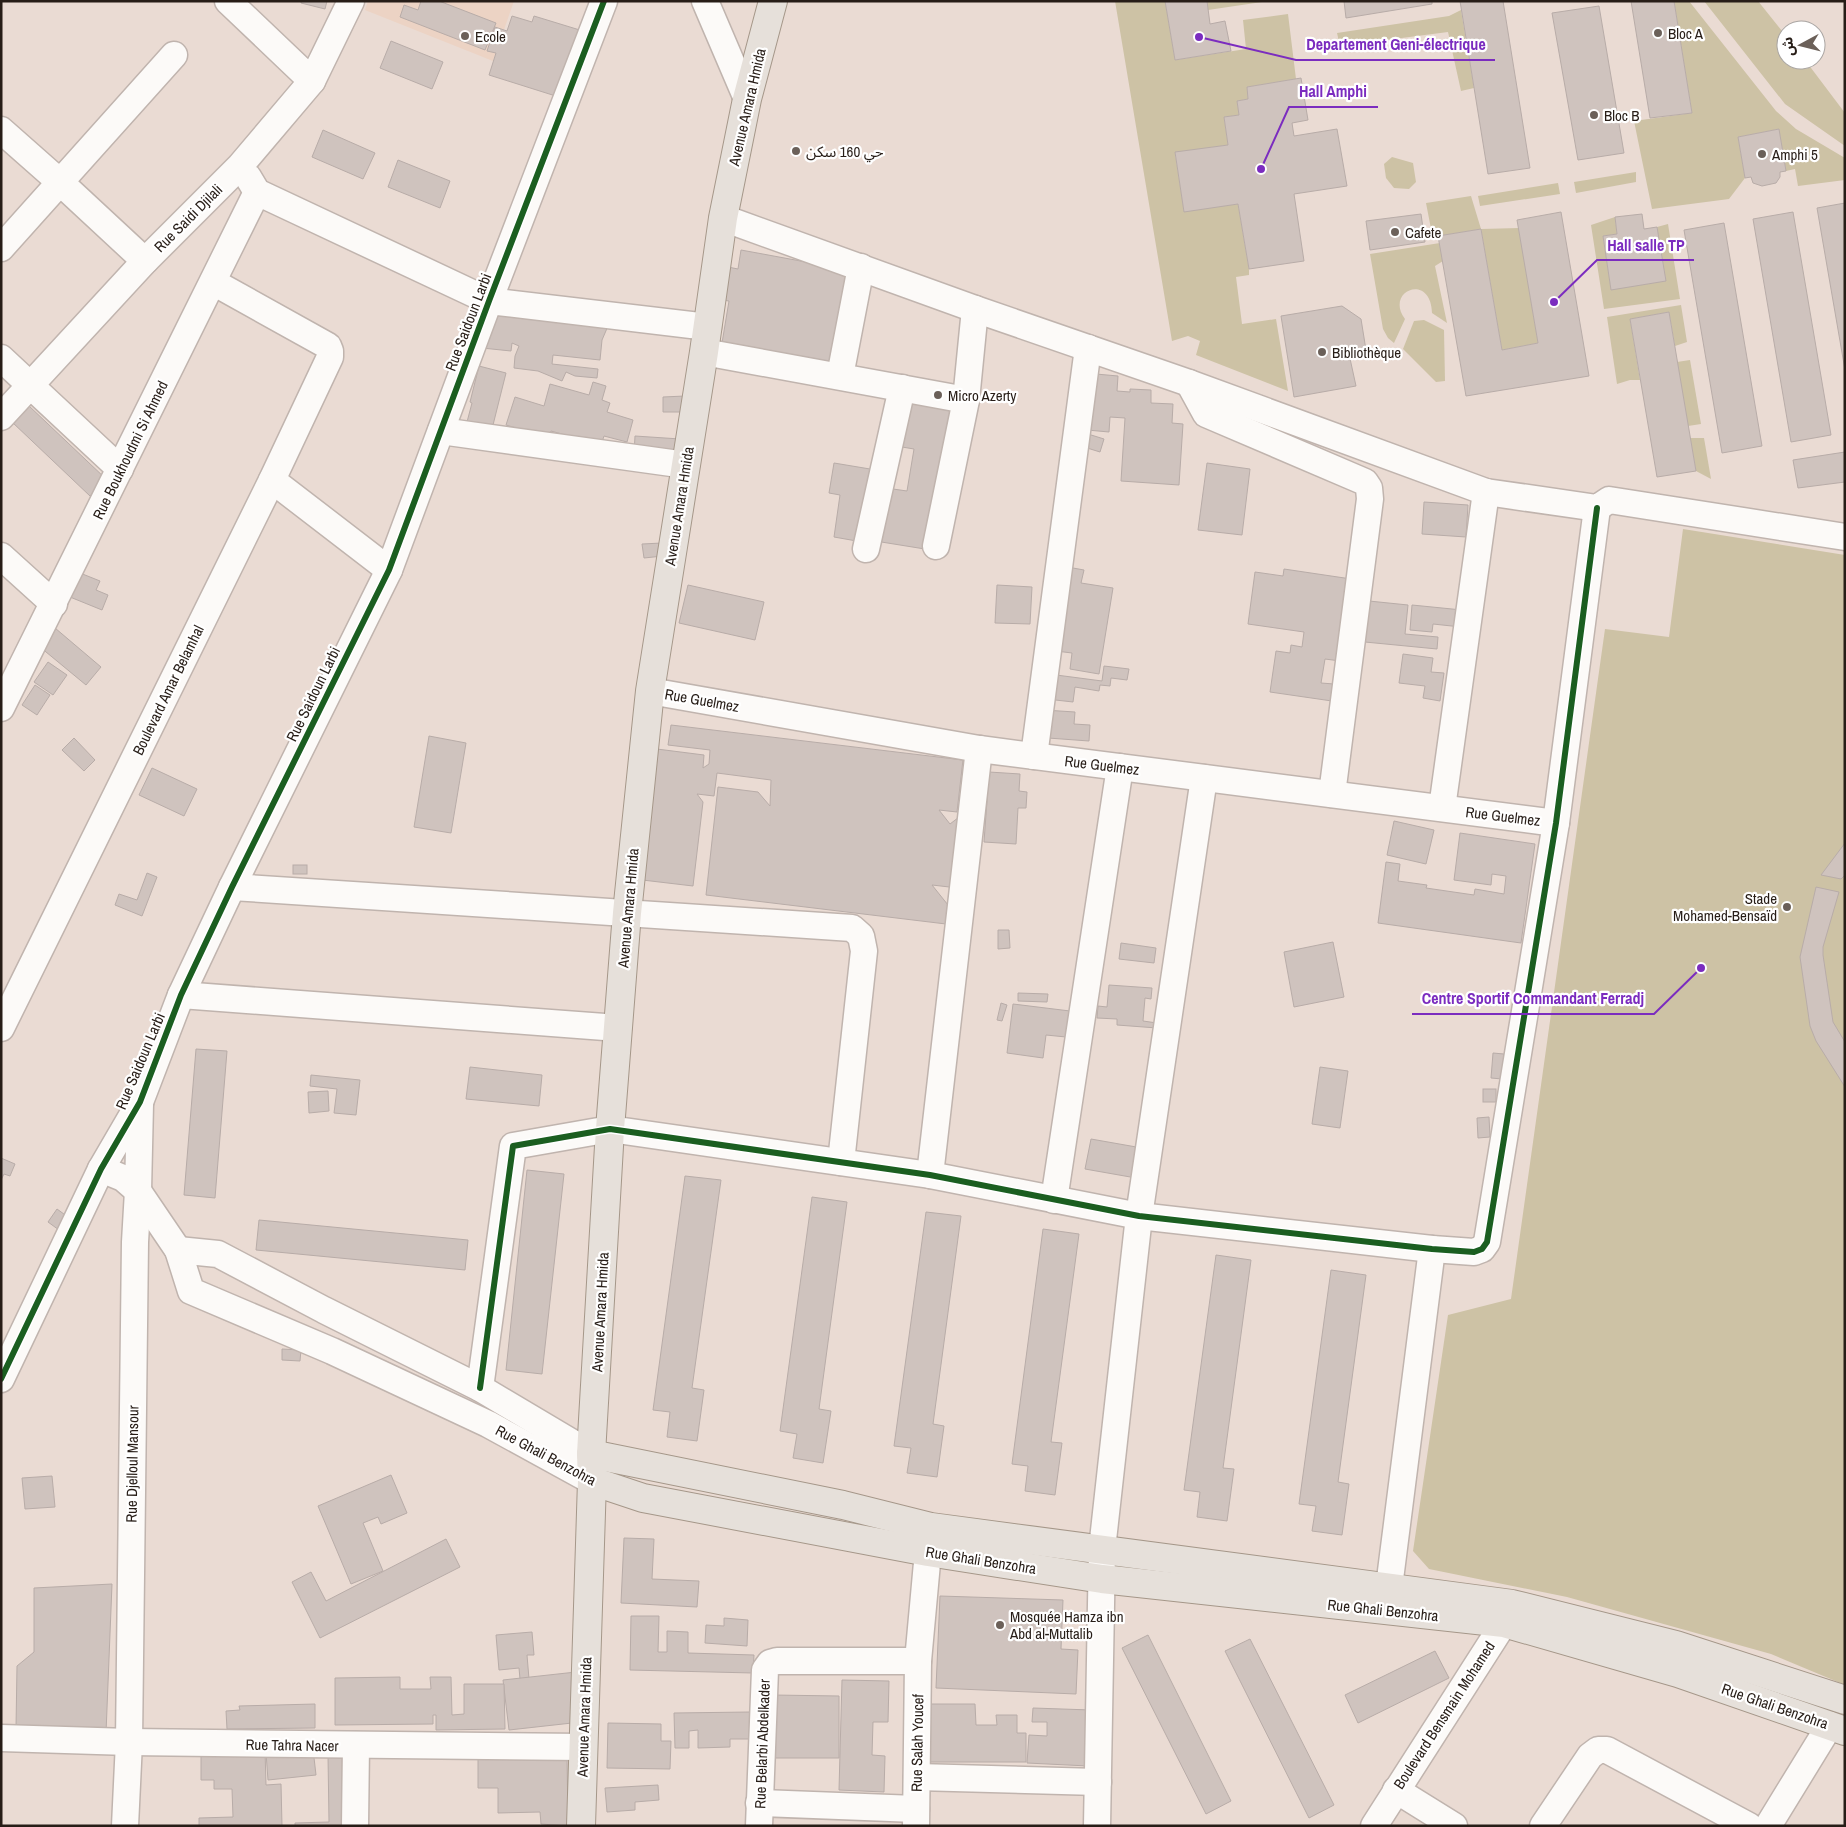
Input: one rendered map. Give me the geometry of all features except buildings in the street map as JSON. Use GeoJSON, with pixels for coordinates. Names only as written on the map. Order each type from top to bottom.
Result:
{"type":"FeatureCollection","features":[{"type":"Feature","properties":{"kind":"main road","name":"Avenue Amara Hmida"},"geometry":{"type":"LineString","coordinates":[[581,1826],[592,1481],[591,1454],[610,1129],[627,913],[650,691],[706,339],[723,218],[747,99],[773,1]]}},
{"type":"Feature","properties":{"kind":"main road","name":"Rue Ghali Benzohra"},"geometry":{"type":"LineString","coordinates":[[591,1454],[844,1505],[930,1540],[1102,1549],[1389,1586],[1508,1614],[1676,1645],[1845,1700]]}},
{"type":"Feature","properties":{"kind":"main road","name":"Rue Ghali Benzohra"},"geometry":{"type":"LineString","coordinates":[[592,1481],[642,1498],[930,1540],[1102,1579],[1508,1614],[1608,1654],[1678,1673],[1837,1728]]}},
{"type":"Feature","properties":{"kind":"street"},"geometry":{"type":"LineString","coordinates":[[228,1],[312,81]]}},
{"type":"Feature","properties":{"kind":"street","name":"Rue Saidi Djilali"},"geometry":{"type":"LineString","coordinates":[[1,417],[145,261],[240,166],[312,81],[351,1]]}},
{"type":"Feature","properties":{"kind":"street","name":"Rue Saidoun Larbi"},"geometry":{"type":"LineString","coordinates":[[1,1379],[101,1169],[140,1102],[181,995],[232,887],[389,570],[489,301],[604,1]]}},
{"type":"Feature","properties":{"kind":"street"},"geometry":{"type":"LineString","coordinates":[[705,1],[747,99]]}},
{"type":"Feature","properties":{"kind":"street"},"geometry":{"type":"LineString","coordinates":[[1,248],[174,55]]}},
{"type":"Feature","properties":{"kind":"street"},"geometry":{"type":"LineString","coordinates":[[1,130],[145,261]]}},
{"type":"Feature","properties":{"kind":"street"},"geometry":{"type":"LineString","coordinates":[[240,166],[257,192],[489,301],[706,339],[840,376],[966,400]]}},
{"type":"Feature","properties":{"kind":"street","name":"Rue Boukhoudmi Si Ahmed"},"geometry":{"type":"LineString","coordinates":[[1,708],[257,192]]}},
{"type":"Feature","properties":{"kind":"street"},"geometry":{"type":"LineString","coordinates":[[723,218],[975,309],[1189,383],[1486,492],[1597,508],[1609,500],[1845,537]]}},
{"type":"Feature","properties":{"kind":"street"},"geometry":{"type":"LineString","coordinates":[[840,376],[860,267]]}},
{"type":"Feature","properties":{"kind":"street","name":"Boulevard Amar Belamhal"},"geometry":{"type":"LineString","coordinates":[[1,1028],[272,480],[330,357],[328,346],[213,282]]}},
{"type":"Feature","properties":{"kind":"street"},"geometry":{"type":"LineString","coordinates":[[936,546],[966,400],[975,309]]}},
{"type":"Feature","properties":{"kind":"street"},"geometry":{"type":"LineString","coordinates":[[1034,756],[1088,348]]}},
{"type":"Feature","properties":{"kind":"street"},"geometry":{"type":"LineString","coordinates":[[1,358],[120,469]]}},
{"type":"Feature","properties":{"kind":"street"},"geometry":{"type":"LineString","coordinates":[[1189,383],[1206,414],[1365,482],[1369,488],[1370,499],[1332,794]]}},
{"type":"Feature","properties":{"kind":"street"},"geometry":{"type":"LineString","coordinates":[[866,549],[902,388]]}},
{"type":"Feature","properties":{"kind":"street"},"geometry":{"type":"LineString","coordinates":[[440,431],[686,465]]}},
{"type":"Feature","properties":{"kind":"street"},"geometry":{"type":"LineString","coordinates":[[272,480],[389,570]]}},
{"type":"Feature","properties":{"kind":"street"},"geometry":{"type":"LineString","coordinates":[[1442,808],[1486,492]]}},
{"type":"Feature","properties":{"kind":"street"},"geometry":{"type":"LineString","coordinates":[[480,1388],[513,1146],[610,1129],[930,1175],[1139,1216],[1432,1249],[1474,1252],[1482,1248],[1487,1242],[1556,822],[1597,508]]}},
{"type":"Feature","properties":{"kind":"street"},"geometry":{"type":"LineString","coordinates":[[1,556],[54,604]]}},
{"type":"Feature","properties":{"kind":"street","name":"Rue Guelmez"},"geometry":{"type":"LineString","coordinates":[[650,691],[979,749],[1556,822]]}},
{"type":"Feature","properties":{"kind":"street"},"geometry":{"type":"LineString","coordinates":[[930,1175],[979,749]]}},
{"type":"Feature","properties":{"kind":"street"},"geometry":{"type":"LineString","coordinates":[[1054,1200],[1120,767]]}},
{"type":"Feature","properties":{"kind":"street"},"geometry":{"type":"LineString","coordinates":[[1097,1826],[1102,1549],[1139,1216],[1204,778]]}},
{"type":"Feature","properties":{"kind":"street"},"geometry":{"type":"LineString","coordinates":[[232,887],[852,928],[861,936],[864,951],[841,1162]]}},
{"type":"Feature","properties":{"kind":"street"},"geometry":{"type":"LineString","coordinates":[[181,995],[618,1028]]}},
{"type":"Feature","properties":{"kind":"street","name":"Rue Djelloul Mansour"},"geometry":{"type":"LineString","coordinates":[[125,1826],[129,1742],[135,1242],[140,1102]]}},
{"type":"Feature","properties":{"kind":"street","name":"Rue Ghali Benzohra"},"geometry":{"type":"LineString","coordinates":[[101,1169],[123,1178],[138,1191],[178,1250],[191,1291],[332,1351],[479,1420],[592,1481]]}},
{"type":"Feature","properties":{"kind":"street"},"geometry":{"type":"LineString","coordinates":[[1389,1586],[1432,1249]]}},
{"type":"Feature","properties":{"kind":"street","name":"Rue Ghali Benzohra"},"geometry":{"type":"LineString","coordinates":[[178,1250],[218,1254],[324,1310],[480,1388],[591,1454]]}},
{"type":"Feature","properties":{"kind":"street","name":"Rue Salah Youcef"},"geometry":{"type":"LineString","coordinates":[[916,1818],[918,1661],[930,1540]]}},
{"type":"Feature","properties":{"kind":"street","name":"Boulevard Bensmain Mohamed"},"geometry":{"type":"LineString","coordinates":[[1374,1826],[1508,1614]]}},
{"type":"Feature","properties":{"kind":"street","name":"Rue Belarbi Abdelkader"},"geometry":{"type":"LineString","coordinates":[[759,1814],[765,1670],[770,1663],[777,1661],[918,1661]]}},
{"type":"Feature","properties":{"kind":"street"},"geometry":{"type":"LineString","coordinates":[[1768,1826],[1837,1728]]}},
{"type":"Feature","properties":{"kind":"street","name":"Rue Tahra Nacer"},"geometry":{"type":"LineString","coordinates":[[1,1738],[129,1742],[583,1747]]}},
{"type":"Feature","properties":{"kind":"street"},"geometry":{"type":"LineString","coordinates":[[355,1826],[356,1745]]}},
{"type":"Feature","properties":{"kind":"street"},"geometry":{"type":"LineString","coordinates":[[1543,1826],[1590,1756],[1598,1750],[1607,1750],[1749,1826]]}},
{"type":"Feature","properties":{"kind":"street"},"geometry":{"type":"LineString","coordinates":[[917,1778],[1098,1782]]}},
{"type":"Feature","properties":{"kind":"street"},"geometry":{"type":"LineString","coordinates":[[1396,1790],[1454,1826]]}},
{"type":"Feature","properties":{"kind":"street"},"geometry":{"type":"LineString","coordinates":[[759,1814],[916,1818]]}},
{"type":"Feature","properties":{"kind":"shaded area","name":"Ecole"},"geometry":{"type":"Polygon","coordinates":[[[368,1],[514,1],[493,61],[365,10],[368,1]]]}},
{"type":"Feature","properties":{"kind":"shaded area"},"geometry":{"type":"Polygon","coordinates":[[[1115,1],[1165,1],[1175,60],[1246,49],[1243,20],[1288,14],[1296,79],[1247,87],[1248,99],[1237,101],[1239,115],[1224,117],[1228,145],[1175,153],[1184,211],[1238,204],[1249,269],[1249,275],[1236,277],[1242,324],[1276,319],[1288,391],[1196,355],[1200,341],[1188,336],[1172,341],[1115,1]]]}},
{"type":"Feature","properties":{"kind":"shaded area"},"geometry":{"type":"Polygon","coordinates":[[[1207,1],[1261,1],[1262,2],[1208,10],[1207,1]]]}},
{"type":"Feature","properties":{"kind":"shaded area"},"geometry":{"type":"Polygon","coordinates":[[[1674,1],[1689,1],[1776,111],[1796,129],[1845,158],[1845,180],[1798,186],[1795,169],[1786,171],[1779,129],[1738,137],[1745,178],[1729,199],[1652,209],[1634,121],[1692,113],[1674,1]]]}},
{"type":"Feature","properties":{"kind":"shaded area"},"geometry":{"type":"Polygon","coordinates":[[[1704,1],[1758,1],[1776,24],[1776,70],[1813,70],[1845,113],[1845,146],[1785,104],[1704,1]]]}},
{"type":"Feature","properties":{"kind":"shaded area"},"geometry":{"type":"Polygon","coordinates":[[[1461,10],[1474,88],[1461,91],[1448,32],[1340,46],[1337,33],[1449,16],[1461,10]]]}},
{"type":"Feature","properties":{"kind":"shaded area"},"geometry":{"type":"Polygon","coordinates":[[[1392,157],[1413,163],[1416,182],[1409,189],[1394,188],[1386,178],[1384,164],[1392,157]]]}},
{"type":"Feature","properties":{"kind":"shaded area"},"geometry":{"type":"Polygon","coordinates":[[[1636,172],[1636,182],[1576,193],[1574,182],[1636,172]]]}},
{"type":"Feature","properties":{"kind":"shaded area"},"geometry":{"type":"Polygon","coordinates":[[[1558,183],[1560,194],[1480,206],[1478,196],[1558,183]]]}},
{"type":"Feature","properties":{"kind":"shaded area"},"geometry":{"type":"Polygon","coordinates":[[[1471,196],[1481,229],[1439,236],[1433,239],[1426,203],[1471,196]]]}},
{"type":"Feature","properties":{"kind":"shaded area"},"geometry":{"type":"Polygon","coordinates":[[[1615,217],[1617,234],[1603,236],[1611,289],[1665,281],[1657,227],[1668,224],[1680,299],[1604,309],[1591,225],[1615,217]]]}},
{"type":"Feature","properties":{"kind":"shaded area"},"geometry":{"type":"Polygon","coordinates":[[[1519,228],[1538,343],[1502,350],[1481,229],[1519,228]]]}},
{"type":"Feature","properties":{"kind":"shaded area"},"geometry":{"type":"Polygon","coordinates":[[[1440,243],[1443,261],[1435,266],[1447,323],[1432,313],[1430,300],[1424,293],[1417,289],[1410,290],[1400,300],[1400,309],[1405,319],[1394,343],[1388,338],[1383,329],[1370,254],[1440,243]]]}},
{"type":"Feature","properties":{"kind":"shaded area"},"geometry":{"type":"Polygon","coordinates":[[[1681,305],[1687,342],[1675,346],[1669,312],[1630,319],[1640,380],[1630,380],[1617,384],[1607,317],[1681,305]]]}},
{"type":"Feature","properties":{"kind":"shaded area"},"geometry":{"type":"Polygon","coordinates":[[[1424,320],[1444,330],[1445,381],[1436,382],[1403,349],[1414,321],[1424,320]]]}},
{"type":"Feature","properties":{"kind":"shaded area"},"geometry":{"type":"Polygon","coordinates":[[[1690,360],[1701,424],[1688,426],[1677,362],[1690,360]]]}},
{"type":"Feature","properties":{"kind":"shaded area"},"geometry":{"type":"Polygon","coordinates":[[[1690,438],[1704,438],[1711,479],[1696,471],[1690,438]]]}},
{"type":"Feature","properties":{"kind":"shaded area"},"geometry":{"type":"Polygon","coordinates":[[[1683,529],[1845,555],[1845,1685],[1771,1654],[1567,1597],[1429,1569],[1413,1551],[1448,1315],[1511,1299],[1605,629],[1669,637],[1683,529]]]}},
{"type":"Feature","properties":{"kind":"cycle path"},"geometry":{"type":"LineString","coordinates":[[1,1379],[101,1169],[140,1102],[181,995],[232,887],[389,570],[489,301],[604,1]]}},
{"type":"Feature","properties":{"kind":"cycle path"},"geometry":{"type":"LineString","coordinates":[[480,1388],[513,1146],[610,1129],[930,1175],[1139,1216],[1432,1249],[1474,1252],[1482,1249],[1487,1242],[1556,823],[1597,508]]}},
{"type":"Feature","properties":{"kind":"place","name":"Bloc A"},"geometry":{"type":"Point","coordinates":[1658,33]}},
{"type":"Feature","properties":{"kind":"place","name":"Ecole"},"geometry":{"type":"Point","coordinates":[465,36]}},
{"type":"Feature","properties":{"kind":"place","name":"Departement Geni-électrique"},"geometry":{"type":"Point","coordinates":[1199,37]}},
{"type":"Feature","properties":{"kind":"place","name":"Bloc B"},"geometry":{"type":"Point","coordinates":[1594,115]}},
{"type":"Feature","properties":{"kind":"place","name":"حي 160 سكن"},"geometry":{"type":"Point","coordinates":[796,151]}},
{"type":"Feature","properties":{"kind":"place","name":"Amphi 5"},"geometry":{"type":"Point","coordinates":[1762,154]}},
{"type":"Feature","properties":{"kind":"place","name":"Hall Amphi"},"geometry":{"type":"Point","coordinates":[1261,169]}},
{"type":"Feature","properties":{"kind":"place","name":"Cafete"},"geometry":{"type":"Point","coordinates":[1395,232]}},
{"type":"Feature","properties":{"kind":"place","name":"Hall salle TP"},"geometry":{"type":"Point","coordinates":[1554,302]}},
{"type":"Feature","properties":{"kind":"place","name":"Bibliothèque"},"geometry":{"type":"Point","coordinates":[1322,352]}},
{"type":"Feature","properties":{"kind":"place","name":"Micro Azerty"},"geometry":{"type":"Point","coordinates":[938,395]}},
{"type":"Feature","properties":{"kind":"place","name":"Stade Mohamed-Bensaïd"},"geometry":{"type":"Point","coordinates":[1787,907]}},
{"type":"Feature","properties":{"kind":"place","name":"Centre Sportif Commandant Ferradj"},"geometry":{"type":"Point","coordinates":[1701,968]}},
{"type":"Feature","properties":{"kind":"place","name":"Mosquée Hamza ibn Abd al-Muttalib"},"geometry":{"type":"Point","coordinates":[1000,1625]}}]}
